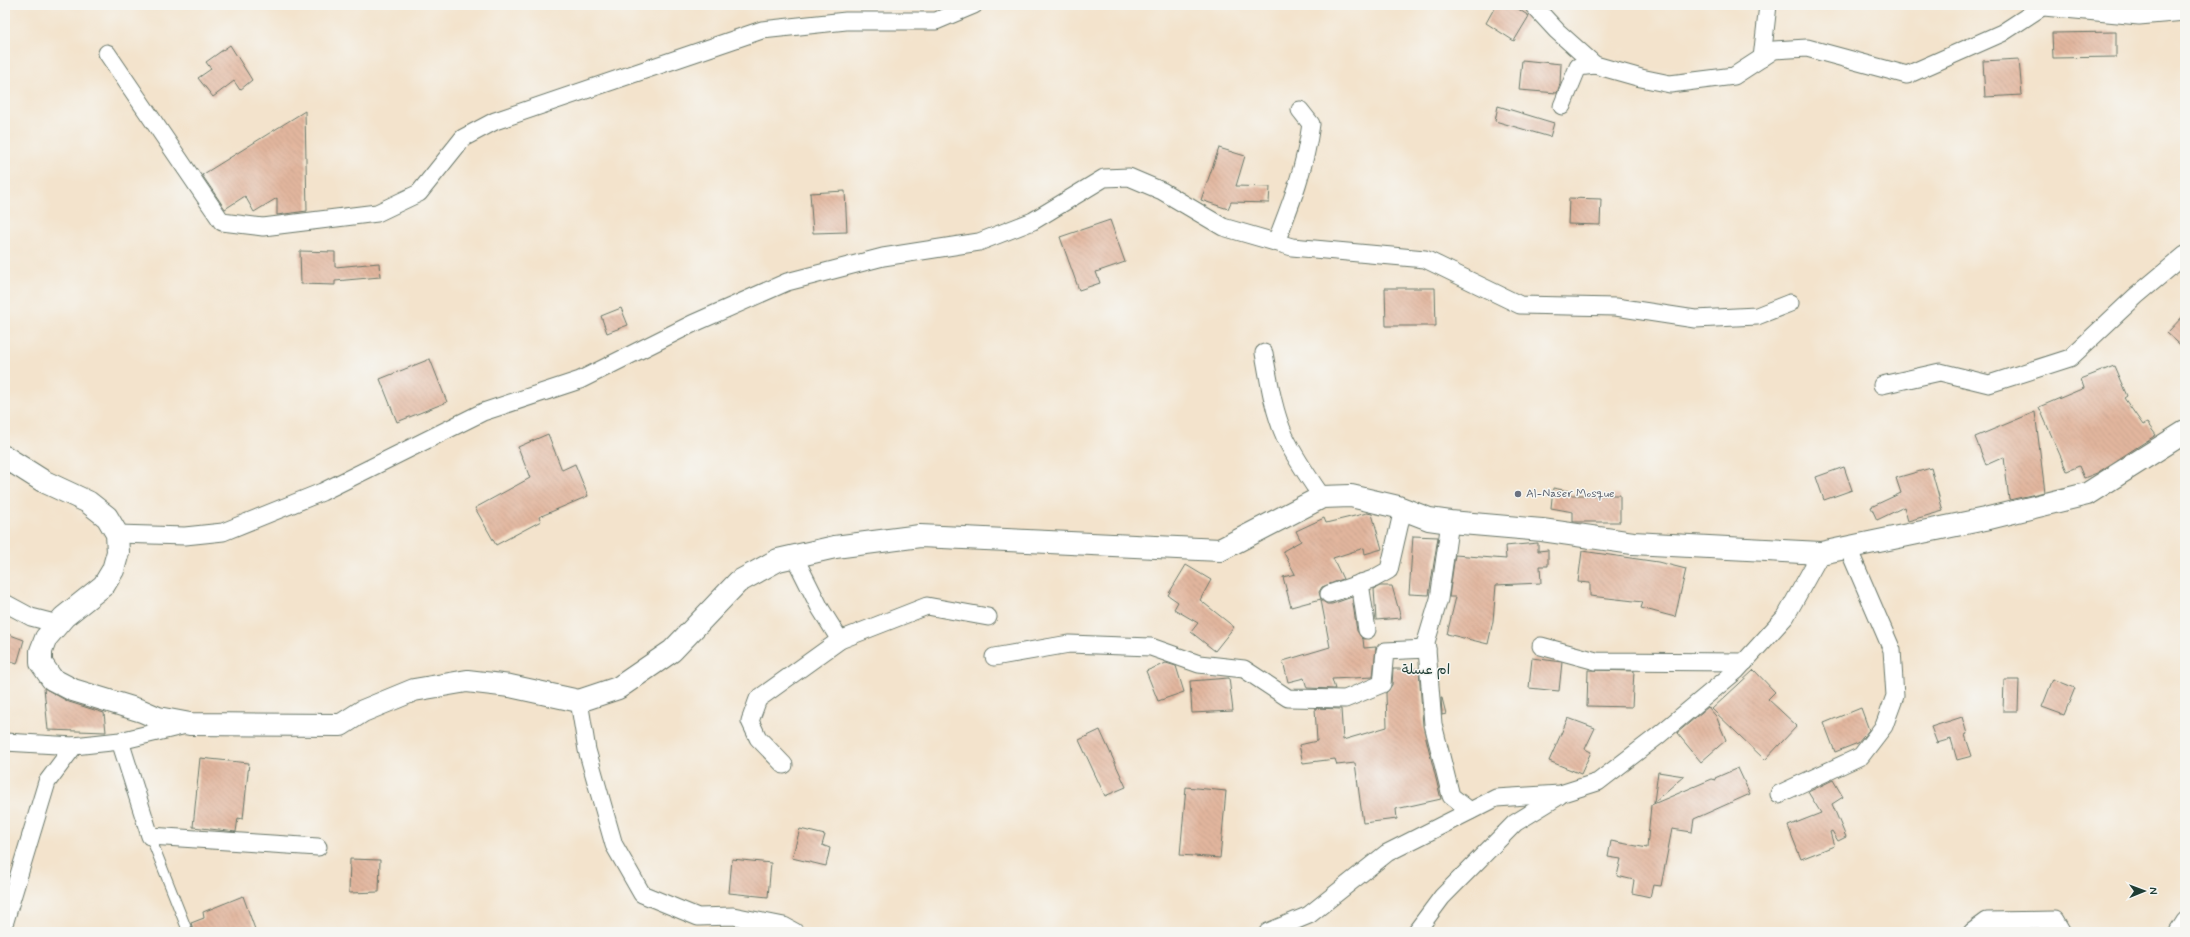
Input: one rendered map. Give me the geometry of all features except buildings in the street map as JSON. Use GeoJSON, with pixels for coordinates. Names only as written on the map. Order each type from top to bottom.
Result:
{"type":"FeatureCollection","features":[{"type":"Feature","properties":{"kind":"street"},"geometry":{"type":"LineString","coordinates":[[1532,5],[1557,31],[1595,64],[1640,78],[1670,84],[1734,76],[1774,50],[1807,48],[1907,75],[2002,33],[2044,6],[2139,16],[2185,12]]}},
{"type":"Feature","properties":{"kind":"street"},"geometry":{"type":"LineString","coordinates":[[1762,58],[1768,5]]}},
{"type":"Feature","properties":{"kind":"street"},"geometry":{"type":"LineString","coordinates":[[107,53],[222,222],[263,227],[377,213],[419,193],[463,138],[495,121],[762,30],[846,21],[936,21],[968,6]]}},
{"type":"Feature","properties":{"kind":"street"},"geometry":{"type":"LineString","coordinates":[[1562,106],[1578,67],[1595,64]]}},
{"type":"Feature","properties":{"kind":"street"},"geometry":{"type":"LineString","coordinates":[[1276,242],[1303,171],[1311,124],[1300,110]]}},
{"type":"Feature","properties":{"kind":"street"},"geometry":{"type":"LineString","coordinates":[[117,534],[185,536],[223,532],[322,492],[483,412],[580,380],[692,324],[787,282],[883,257],[979,242],[1033,221],[1104,178],[1129,177],[1162,191],[1223,227],[1292,247],[1425,259],[1520,305],[1616,307],[1695,319],[1757,316],[1790,303]]}},
{"type":"Feature","properties":{"kind":"street"},"geometry":{"type":"LineString","coordinates":[[1882,385],[1940,372],[1989,384],[2070,358],[2136,296],[2185,255]]}},
{"type":"Feature","properties":{"kind":"street"},"geometry":{"type":"LineString","coordinates":[[1264,353],[1271,393],[1285,436],[1300,465],[1322,497]]}},
{"type":"Feature","properties":{"kind":"street"},"geometry":{"type":"LineString","coordinates":[[5,457],[43,481],[88,502],[107,517],[117,534],[118,552],[113,570],[104,585],[58,624],[46,638],[41,651],[41,663],[52,679],[73,690],[142,711],[158,718],[190,724],[340,725],[363,711],[414,690],[467,681],[510,686],[579,701],[618,688],[672,651],[738,582],[778,560],[835,547],[920,536],[1220,550],[1322,497],[1351,496],[1403,509],[1429,519],[1450,522],[1542,530],[1633,543],[1821,553],[1985,519],[2087,494],[2185,432]]}},
{"type":"Feature","properties":{"kind":"street"},"geometry":{"type":"LineString","coordinates":[[1329,594],[1373,579],[1389,570],[1403,509]]}},
{"type":"Feature","properties":{"kind":"street"},"geometry":{"type":"LineString","coordinates":[[1450,522],[1439,599],[1426,642],[1433,724],[1451,796],[1470,811]]}},
{"type":"Feature","properties":{"kind":"street"},"geometry":{"type":"LineString","coordinates":[[1780,794],[1861,756],[1884,726],[1895,696],[1892,650],[1848,548]]}},
{"type":"Feature","properties":{"kind":"street"},"geometry":{"type":"LineString","coordinates":[[1268,932],[1309,914],[1387,853],[1496,798],[1560,794],[1598,782],[1659,735],[1736,671],[1786,616],[1821,553]]}},
{"type":"Feature","properties":{"kind":"street"},"geometry":{"type":"LineString","coordinates":[[794,556],[820,608],[840,640]]}},
{"type":"Feature","properties":{"kind":"street"},"geometry":{"type":"LineString","coordinates":[[1360,583],[1366,630]]}},
{"type":"Feature","properties":{"kind":"street"},"geometry":{"type":"LineString","coordinates":[[5,603],[31,617],[58,624]]}},
{"type":"Feature","properties":{"kind":"street"},"geometry":{"type":"LineString","coordinates":[[784,765],[758,738],[750,721],[758,699],[840,640],[927,606],[988,617]]}},
{"type":"Feature","properties":{"kind":"street"},"geometry":{"type":"LineString","coordinates":[[994,657],[1069,644],[1151,647],[1199,664],[1244,669],[1288,698],[1345,699],[1382,684],[1386,651],[1427,649]]}},
{"type":"Feature","properties":{"kind":"street"},"geometry":{"type":"LineString","coordinates":[[1541,646],[1596,661],[1744,662]]}},
{"type":"Feature","properties":{"kind":"street"},"geometry":{"type":"LineString","coordinates":[[579,701],[587,750],[614,845],[642,894],[698,917],[733,916],[784,926],[795,932]]}},
{"type":"Feature","properties":{"kind":"street"},"geometry":{"type":"LineString","coordinates":[[5,742],[74,746],[120,742],[190,724]]}},
{"type":"Feature","properties":{"kind":"street"},"geometry":{"type":"LineString","coordinates":[[120,742],[150,836],[318,847]]}},
{"type":"Feature","properties":{"kind":"street"},"geometry":{"type":"LineString","coordinates":[[5,921],[47,782],[74,746]]}},
{"type":"Feature","properties":{"kind":"street"},"geometry":{"type":"LineString","coordinates":[[1416,932],[1442,897],[1515,823],[1560,794]]}},
{"type":"Feature","properties":{"kind":"street"},"geometry":{"type":"LineString","coordinates":[[1972,932],[1987,921],[2055,920],[2062,932]]}},
{"type":"Feature","properties":{"kind":"street"},"geometry":{"type":"LineString","coordinates":[[2178,932],[2185,921]]}},
{"type":"Feature","properties":{"kind":"lane"},"geometry":{"type":"LineString","coordinates":[[150,836],[188,932]]}},
{"type":"Feature","properties":{"kind":"place","name":"Al-Naser Mosque"},"geometry":{"type":"Point","coordinates":[1518,494]}},
{"type":"Feature","properties":{"kind":"district","name":"ام عسلة"},"geometry":{"type":"Point","coordinates":[1426,670]}}]}
